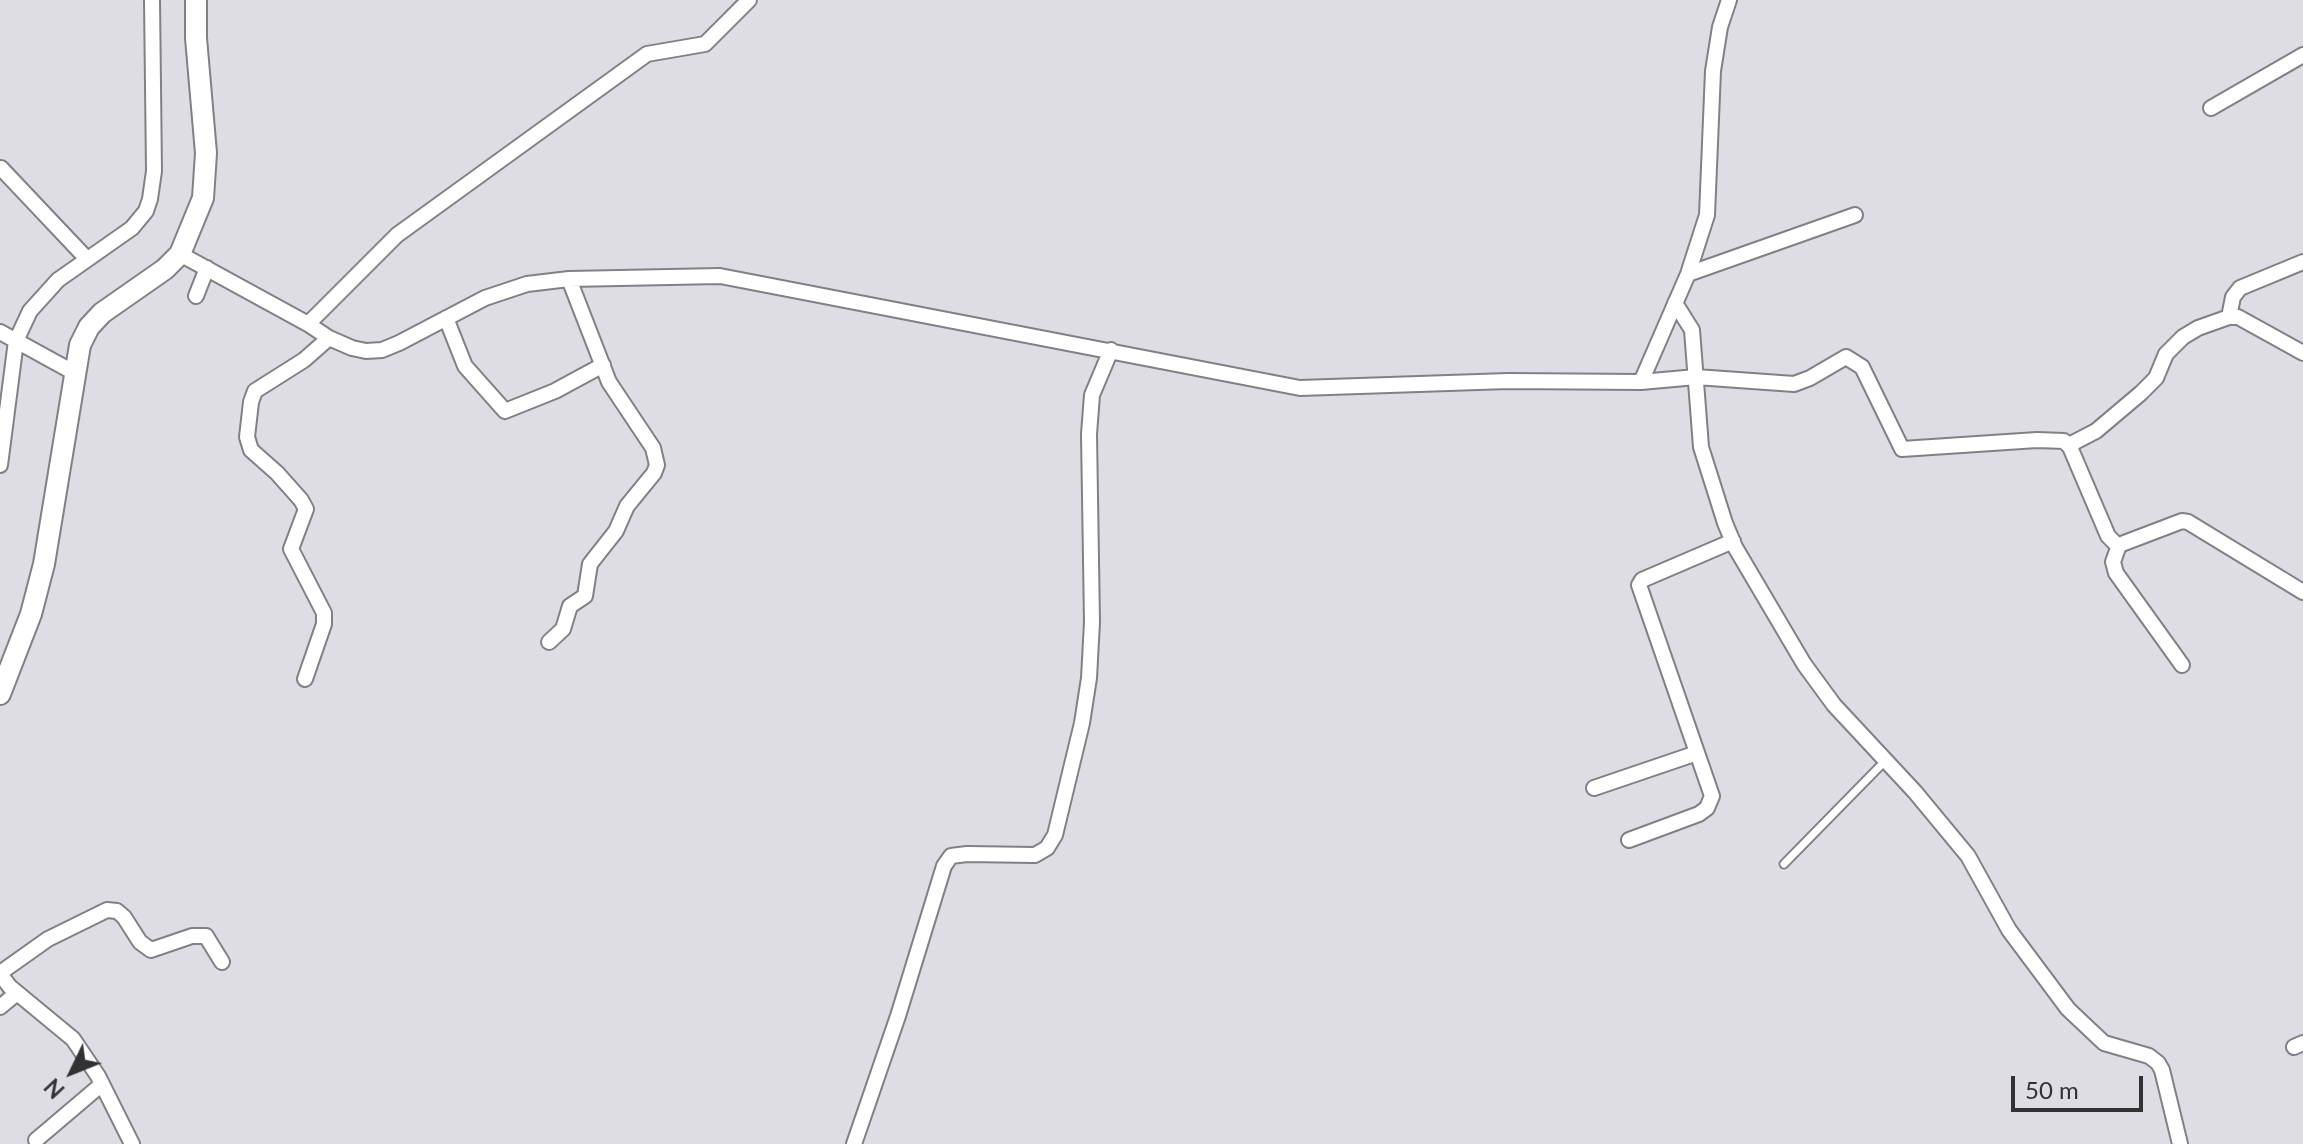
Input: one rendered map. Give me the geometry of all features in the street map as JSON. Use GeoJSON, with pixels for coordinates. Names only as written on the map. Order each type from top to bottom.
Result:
{"type":"FeatureCollection","features":[{"type":"Feature","properties":{"kind":"main road"},"geometry":{"type":"LineString","coordinates":[[0,694],[31,614],[44,564],[73,372],[80,345],[89,327],[102,313],[152,279],[180,254],[203,198],[206,153],[196,38],[196,0]]}},
{"type":"Feature","properties":{"kind":"street"},"geometry":{"type":"LineString","coordinates":[[0,465],[16,341],[30,311],[87,259],[132,228],[146,211],[150,199],[154,171],[152,0]]}},
{"type":"Feature","properties":{"kind":"street"},"geometry":{"type":"LineString","coordinates":[[308,324],[397,235],[647,54],[705,44],[749,0]]}},
{"type":"Feature","properties":{"kind":"street"},"geometry":{"type":"LineString","coordinates":[[1641,382],[1688,274],[1710,201],[1713,71],[1720,27],[1729,0]]}},
{"type":"Feature","properties":{"kind":"street"},"geometry":{"type":"LineString","coordinates":[[2211,108],[2303,55]]}},
{"type":"Feature","properties":{"kind":"street"},"geometry":{"type":"LineString","coordinates":[[1,168],[87,259]]}},
{"type":"Feature","properties":{"kind":"street"},"geometry":{"type":"LineString","coordinates":[[1688,274],[1855,215]]}},
{"type":"Feature","properties":{"kind":"street"},"geometry":{"type":"LineString","coordinates":[[180,254],[207,268],[221,284],[308,324],[329,338],[366,351],[382,350],[505,290],[527,284],[569,279],[720,276],[1300,388],[1508,381],[1641,382],[1696,377],[1794,384],[1846,357],[1862,367],[1902,449],[2064,441],[2069,445],[2108,536],[2119,545]]}},
{"type":"Feature","properties":{"kind":"street"},"geometry":{"type":"LineString","coordinates":[[2229,317],[2233,297],[2240,288],[2303,262]]}},
{"type":"Feature","properties":{"kind":"street"},"geometry":{"type":"LineString","coordinates":[[196,296],[207,268]]}},
{"type":"Feature","properties":{"kind":"street"},"geometry":{"type":"LineString","coordinates":[[549,642],[563,629],[570,606],[585,596],[588,568],[616,531],[627,506],[657,465],[653,448],[619,399],[569,279]]}},
{"type":"Feature","properties":{"kind":"street"},"geometry":{"type":"LineString","coordinates":[[1675,303],[1692,330],[1704,458],[1733,541],[1819,687],[1968,856],[2009,930],[2068,1009],[2104,1043],[2149,1056],[2158,1063],[2180,1144]]}},
{"type":"Feature","properties":{"kind":"street"},"geometry":{"type":"LineString","coordinates":[[2069,445],[2096,431],[2141,393],[2156,378],[2166,354],[2183,337],[2198,328],[2229,317],[2244,320],[2303,353]]}},
{"type":"Feature","properties":{"kind":"street"},"geometry":{"type":"LineString","coordinates":[[446,318],[465,366],[505,411],[555,391],[603,365]]}},
{"type":"Feature","properties":{"kind":"street"},"geometry":{"type":"LineString","coordinates":[[0,332],[73,372]]}},
{"type":"Feature","properties":{"kind":"street"},"geometry":{"type":"LineString","coordinates":[[305,679],[324,624],[324,613],[291,549],[306,509],[285,482],[251,450],[247,437],[255,391],[304,360],[329,338]]}},
{"type":"Feature","properties":{"kind":"street"},"geometry":{"type":"LineString","coordinates":[[854,1144],[898,1016],[944,866],[951,856],[967,854],[1035,855],[1047,848],[1055,835],[1082,723],[1089,678],[1092,622],[1089,434],[1092,395],[1111,350]]}},
{"type":"Feature","properties":{"kind":"street"},"geometry":{"type":"LineString","coordinates":[[2119,545],[2185,521],[2303,592]]}},
{"type":"Feature","properties":{"kind":"street"},"geometry":{"type":"LineString","coordinates":[[1629,840],[1707,808],[1712,796],[1639,585],[1642,580],[1733,541]]}},
{"type":"Feature","properties":{"kind":"street"},"geometry":{"type":"LineString","coordinates":[[2119,545],[2113,562],[2116,573],[2182,665]]}},
{"type":"Feature","properties":{"kind":"street"},"geometry":{"type":"LineString","coordinates":[[1594,788],[1697,753]]}},
{"type":"Feature","properties":{"kind":"street"},"geometry":{"type":"LineString","coordinates":[[132,1144],[102,1084],[73,1039],[17,993],[0,973],[48,939],[107,910],[117,911],[124,917],[140,942],[151,950],[192,936],[206,936],[222,962]]}},
{"type":"Feature","properties":{"kind":"street"},"geometry":{"type":"LineString","coordinates":[[0,1007],[17,993]]}},
{"type":"Feature","properties":{"kind":"street"},"geometry":{"type":"LineString","coordinates":[[36,1140],[102,1084]]}},
{"type":"Feature","properties":{"kind":"lane"},"geometry":{"type":"LineString","coordinates":[[1784,864],[1886,760]]}}]}
